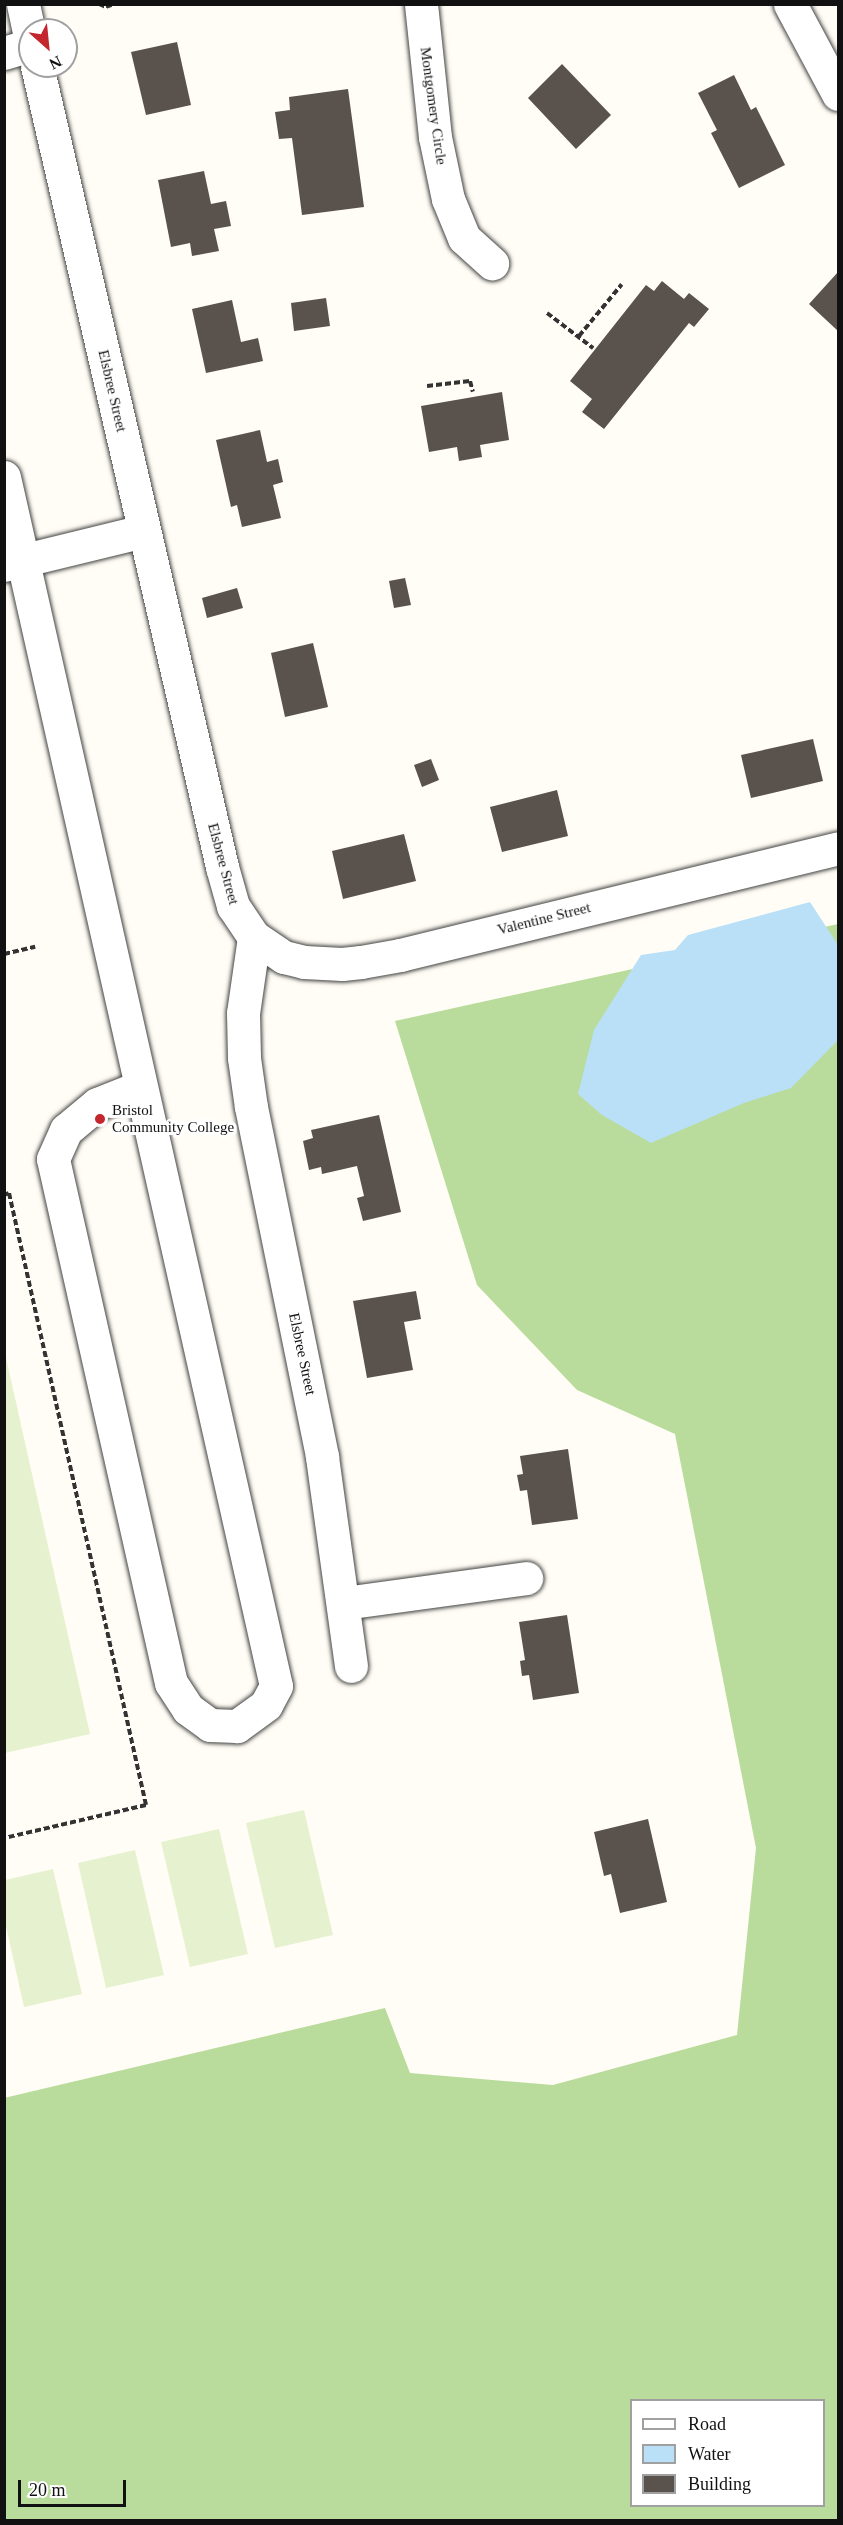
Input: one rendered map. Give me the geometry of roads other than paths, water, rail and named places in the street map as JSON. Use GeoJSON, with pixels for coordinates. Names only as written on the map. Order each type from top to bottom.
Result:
{"type":"FeatureCollection","features":[{"type":"Feature","properties":{"kind":"street","name":"Montgomery Circle"},"geometry":{"type":"LineString","coordinates":[[421,4],[435,137],[448,199],[464,238],[492,263]]}},
{"type":"Feature","properties":{"kind":"street"},"geometry":{"type":"LineString","coordinates":[[790,4],[838,94]]}},
{"type":"Feature","properties":{"kind":"street","name":"Elsbree Street"},"geometry":{"type":"LineString","coordinates":[[40,78],[228,890],[239,917],[254,938],[243,1013],[249,1097],[310,1391],[344,1603],[351,1666]]}},
{"type":"Feature","properties":{"kind":"street"},"geometry":{"type":"LineString","coordinates":[[4,477],[14,563],[140,1087],[276,1686],[266,1705],[237,1726],[210,1725],[188,1709],[171,1683],[53,1159],[66,1130],[97,1104],[140,1087]]}},
{"type":"Feature","properties":{"kind":"street"},"geometry":{"type":"LineString","coordinates":[[14,563],[144,531]]}},
{"type":"Feature","properties":{"kind":"street","name":"Valentine Street"},"geometry":{"type":"LineString","coordinates":[[254,938],[284,957],[304,962],[342,964],[361,962],[400,955],[838,848]]}},
{"type":"Feature","properties":{"kind":"street"},"geometry":{"type":"LineString","coordinates":[[344,1603],[526,1578]]}},
{"type":"Feature","properties":{"kind":"water"},"geometry":{"type":"Polygon","coordinates":[[[810,902],[838,945],[838,1040],[791,1088],[744,1103],[651,1143],[602,1115],[578,1094],[594,1030],[641,955],[675,950],[688,935],[810,902]]]}},
{"type":"Feature","properties":{"kind":"place","name":"Bristol Community College"},"geometry":{"type":"Point","coordinates":[100,1119]}}]}
